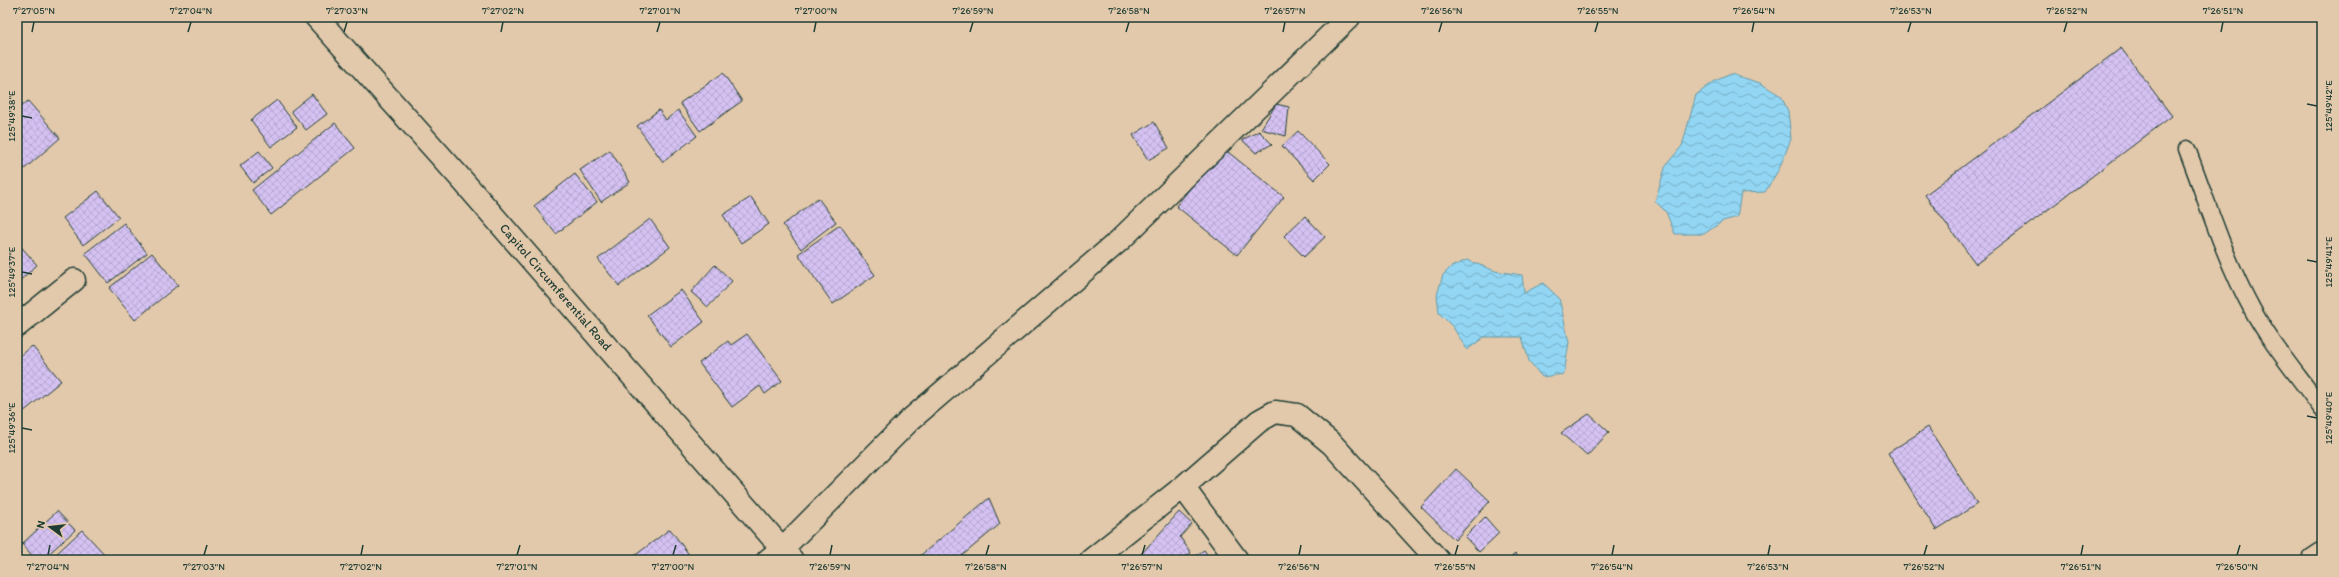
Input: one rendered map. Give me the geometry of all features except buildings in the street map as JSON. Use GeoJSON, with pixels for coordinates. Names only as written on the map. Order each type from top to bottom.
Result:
{"type":"FeatureCollection","features":[{"type":"Feature","properties":{"kind":"street","name":"Capitol Circumferential Road"},"geometry":{"type":"LineString","coordinates":[[316,17],[468,186],[781,556]]}},
{"type":"Feature","properties":{"kind":"street"},"geometry":{"type":"LineString","coordinates":[[781,556],[910,420],[1120,240],[1349,17]]}},
{"type":"Feature","properties":{"kind":"street"},"geometry":{"type":"LineString","coordinates":[[17,326],[74,280]]}},
{"type":"Feature","properties":{"kind":"street"},"geometry":{"type":"LineString","coordinates":[[1091,560],[1183,487],[1259,421],[1275,412],[1297,415],[1332,444],[1438,560]]}},
{"type":"Feature","properties":{"kind":"street"},"geometry":{"type":"LineString","coordinates":[[1183,487],[1237,560]]}},
{"type":"Feature","properties":{"kind":"street"},"geometry":{"type":"LineString","coordinates":[[2313,560],[2322,554]]}},
{"type":"Feature","properties":{"kind":"lane"},"geometry":{"type":"LineString","coordinates":[[2187,148],[2228,257],[2251,307],[2268,335],[2322,409]]}},
{"type":"Feature","properties":{"kind":"water"},"geometry":{"type":"Polygon","coordinates":[[[1731,74],[1760,83],[1781,96],[1788,111],[1791,139],[1779,169],[1765,192],[1741,193],[1737,217],[1723,221],[1704,234],[1675,234],[1666,212],[1655,201],[1666,165],[1682,146],[1696,95],[1715,81],[1731,74]]]}},
{"type":"Feature","properties":{"kind":"water"},"geometry":{"type":"Polygon","coordinates":[[[1467,260],[1495,271],[1522,275],[1524,293],[1543,283],[1559,298],[1569,342],[1564,374],[1542,377],[1529,361],[1522,337],[1484,337],[1467,350],[1453,327],[1439,313],[1437,295],[1443,275],[1451,267],[1467,260]]]}}]}
